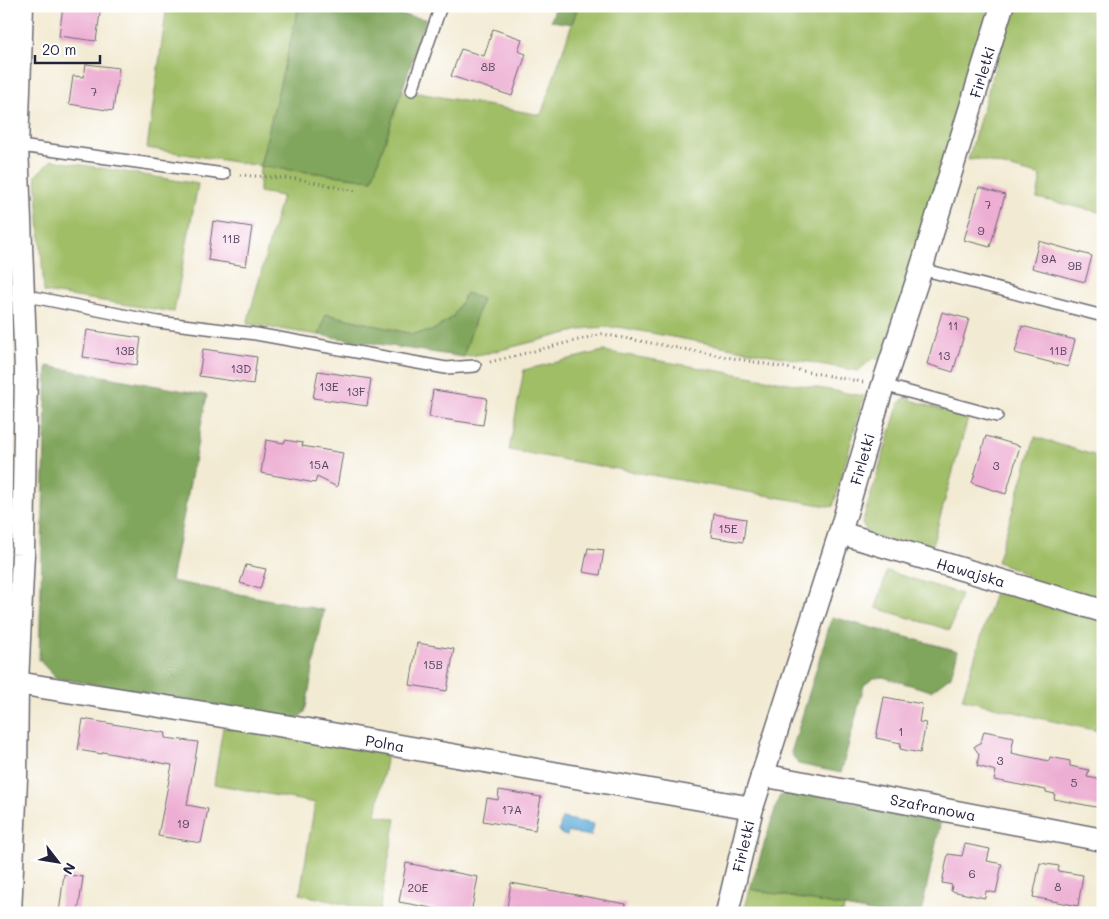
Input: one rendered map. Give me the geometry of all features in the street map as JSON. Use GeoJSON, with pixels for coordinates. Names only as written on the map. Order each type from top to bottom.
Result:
{"type":"FeatureCollection","features":[{"type":"Feature","properties":{"kind":"street"},"geometry":{"type":"LineString","coordinates":[[10,913],[11,779],[23,554],[26,370],[24,295],[12,145],[22,6]]}},
{"type":"Feature","properties":{"kind":"street","name":"Firletki"},"geometry":{"type":"LineString","coordinates":[[727,913],[762,774],[840,533],[883,385],[1002,6]]}},
{"type":"Feature","properties":{"kind":"street","name":"Hawajska"},"geometry":{"type":"LineString","coordinates":[[840,533],[1103,611]]}},
{"type":"Feature","properties":{"kind":"street","name":"Polna"},"geometry":{"type":"LineString","coordinates":[[17,683],[309,730],[752,808]]}},
{"type":"Feature","properties":{"kind":"street","name":"Szafranowa"},"geometry":{"type":"LineString","coordinates":[[762,774],[1103,840]]}},
{"type":"Feature","properties":{"kind":"lane"},"geometry":{"type":"LineString","coordinates":[[412,90],[441,6]]}},
{"type":"Feature","properties":{"kind":"lane"},"geometry":{"type":"LineString","coordinates":[[12,145],[224,174]]}},
{"type":"Feature","properties":{"kind":"lane"},"geometry":{"type":"LineString","coordinates":[[921,268],[1103,316]]}},
{"type":"Feature","properties":{"kind":"lane"},"geometry":{"type":"LineString","coordinates":[[24,295],[158,322],[256,334],[446,368],[475,366]]}},
{"type":"Feature","properties":{"kind":"lane"},"geometry":{"type":"LineString","coordinates":[[883,385],[997,416]]}},
{"type":"Feature","properties":{"kind":"path"},"geometry":{"type":"LineString","coordinates":[[224,174],[298,179],[356,191]]}},
{"type":"Feature","properties":{"kind":"path"},"geometry":{"type":"LineString","coordinates":[[475,366],[602,334],[883,385]]}},
{"type":"Feature","properties":{"kind":"green space"},"geometry":{"type":"Polygon","coordinates":[[[167,6],[299,6],[260,166],[147,148],[167,6]]]}},
{"type":"Feature","properties":{"kind":"green space"},"geometry":{"type":"Polygon","coordinates":[[[299,6],[343,6],[426,19],[372,180],[260,166],[299,6]]]}},
{"type":"Feature","properties":{"kind":"green space"},"geometry":{"type":"Polygon","coordinates":[[[556,6],[578,6],[572,24],[551,21],[556,6]]]}},
{"type":"Feature","properties":{"kind":"green space"},"geometry":{"type":"Polygon","coordinates":[[[578,6],[990,6],[883,361],[873,358],[858,371],[618,327],[588,328],[488,353],[463,357],[482,299],[466,293],[453,317],[432,331],[412,334],[326,314],[319,335],[247,324],[282,196],[259,192],[260,166],[372,180],[402,90],[541,115],[578,6]]]}},
{"type":"Feature","properties":{"kind":"green space"},"geometry":{"type":"Polygon","coordinates":[[[1013,6],[1103,6],[1103,213],[1037,198],[1041,176],[978,159],[968,160],[1013,6]]]}},
{"type":"Feature","properties":{"kind":"green space"},"geometry":{"type":"Polygon","coordinates":[[[52,160],[198,184],[174,312],[44,292],[36,175],[52,160]]]}},
{"type":"Feature","properties":{"kind":"green space"},"geometry":{"type":"Polygon","coordinates":[[[466,293],[482,299],[463,357],[319,335],[326,314],[412,334],[432,331],[453,317],[466,293]]]}},
{"type":"Feature","properties":{"kind":"green space"},"geometry":{"type":"Polygon","coordinates":[[[603,351],[864,396],[833,507],[509,450],[524,370],[603,351]]]}},
{"type":"Feature","properties":{"kind":"green space"},"geometry":{"type":"Polygon","coordinates":[[[47,366],[207,395],[171,581],[324,610],[305,712],[297,719],[56,678],[39,660],[47,366]]]}},
{"type":"Feature","properties":{"kind":"green space"},"geometry":{"type":"Polygon","coordinates":[[[905,398],[968,418],[930,553],[871,536],[862,524],[899,403],[905,398]]]}},
{"type":"Feature","properties":{"kind":"green space"},"geometry":{"type":"Polygon","coordinates":[[[1035,437],[1103,458],[1103,599],[1086,598],[1051,591],[1013,568],[997,562],[1035,437]]]}},
{"type":"Feature","properties":{"kind":"green space"},"geometry":{"type":"Polygon","coordinates":[[[887,571],[961,594],[950,630],[876,608],[887,571]]]}},
{"type":"Feature","properties":{"kind":"green space"},"geometry":{"type":"Polygon","coordinates":[[[996,589],[1103,618],[1103,732],[962,699],[996,589]]]}},
{"type":"Feature","properties":{"kind":"green space"},"geometry":{"type":"Polygon","coordinates":[[[832,617],[958,651],[951,676],[931,691],[883,677],[874,678],[864,685],[841,773],[798,764],[791,753],[832,617]]]}},
{"type":"Feature","properties":{"kind":"green space"},"geometry":{"type":"Polygon","coordinates":[[[223,727],[387,754],[376,815],[396,819],[379,912],[300,894],[315,803],[214,784],[223,727]]]}},
{"type":"Feature","properties":{"kind":"green space"},"geometry":{"type":"Polygon","coordinates":[[[790,789],[941,820],[921,913],[876,913],[750,889],[779,797],[790,789]]]}},
{"type":"Feature","properties":{"kind":"green space"},"geometry":{"type":"Polygon","coordinates":[[[750,889],[844,907],[843,913],[744,913],[750,889]]]}},
{"type":"Feature","properties":{"kind":"water"},"geometry":{"type":"Polygon","coordinates":[[[562,818],[593,824],[591,836],[568,832],[567,836],[561,834],[559,831],[562,818]]]}},
{"type":"Feature","properties":{"kind":"building"},"geometry":{"type":"Polygon","coordinates":[[[63,6],[101,6],[96,41],[59,36],[63,6]]]}},
{"type":"Feature","properties":{"kind":"building"},"geometry":{"type":"Polygon","coordinates":[[[493,29],[522,39],[518,51],[526,54],[512,96],[451,76],[461,49],[484,56],[493,29]]]}},
{"type":"Feature","properties":{"kind":"building"},"geometry":{"type":"Polygon","coordinates":[[[86,64],[119,68],[113,111],[69,104],[73,76],[84,77],[86,64]]]}},
{"type":"Feature","properties":{"kind":"building"},"geometry":{"type":"Polygon","coordinates":[[[979,187],[1005,195],[990,247],[964,240],[979,187]]]}},
{"type":"Feature","properties":{"kind":"building"},"geometry":{"type":"Polygon","coordinates":[[[213,221],[252,227],[246,266],[208,260],[213,221]]]}},
{"type":"Feature","properties":{"kind":"building"},"geometry":{"type":"Polygon","coordinates":[[[1039,241],[1092,256],[1085,282],[1032,268],[1039,241]]]}},
{"type":"Feature","properties":{"kind":"building"},"geometry":{"type":"Polygon","coordinates":[[[942,312],[969,319],[953,372],[927,364],[942,312]]]}},
{"type":"Feature","properties":{"kind":"building"},"geometry":{"type":"Polygon","coordinates":[[[1022,326],[1075,340],[1068,367],[1015,353],[1022,326]]]}},
{"type":"Feature","properties":{"kind":"building"},"geometry":{"type":"Polygon","coordinates":[[[87,330],[141,338],[137,365],[83,357],[87,330]]]}},
{"type":"Feature","properties":{"kind":"building"},"geometry":{"type":"Polygon","coordinates":[[[203,349],[257,357],[253,384],[199,376],[203,349]]]}},
{"type":"Feature","properties":{"kind":"building"},"geometry":{"type":"Polygon","coordinates":[[[318,371],[371,379],[367,406],[313,398],[318,371]]]}},
{"type":"Feature","properties":{"kind":"building"},"geometry":{"type":"Polygon","coordinates":[[[433,390],[487,398],[483,425],[429,417],[433,390]]]}},
{"type":"Feature","properties":{"kind":"building"},"geometry":{"type":"Polygon","coordinates":[[[986,436],[1020,446],[1006,494],[972,483],[986,436]]]}},
{"type":"Feature","properties":{"kind":"building"},"geometry":{"type":"Polygon","coordinates":[[[266,440],[284,443],[285,440],[303,443],[302,446],[343,453],[337,487],[317,477],[315,483],[261,473],[266,440]]]}},
{"type":"Feature","properties":{"kind":"building"},"geometry":{"type":"Polygon","coordinates":[[[714,514],[746,519],[743,542],[711,537],[714,514]]]}},
{"type":"Feature","properties":{"kind":"building"},"geometry":{"type":"Polygon","coordinates":[[[588,548],[604,550],[600,575],[583,572],[588,548]]]}},
{"type":"Feature","properties":{"kind":"building"},"geometry":{"type":"Polygon","coordinates":[[[246,565],[266,569],[260,589],[240,583],[246,565]]]}},
{"type":"Feature","properties":{"kind":"building"},"geometry":{"type":"Polygon","coordinates":[[[417,643],[454,649],[447,691],[410,685],[417,643]]]}},
{"type":"Feature","properties":{"kind":"building"},"geometry":{"type":"Polygon","coordinates":[[[884,697],[922,704],[919,722],[926,723],[920,753],[900,749],[901,743],[876,738],[884,697]]]}},
{"type":"Feature","properties":{"kind":"building"},"geometry":{"type":"Polygon","coordinates":[[[83,719],[166,733],[165,738],[198,742],[187,805],[208,809],[201,843],[158,836],[172,765],[103,752],[102,754],[78,750],[83,719]]]}},
{"type":"Feature","properties":{"kind":"building"},"geometry":{"type":"Polygon","coordinates":[[[984,731],[1014,737],[1011,753],[1049,761],[1050,757],[1070,761],[1070,766],[1089,770],[1087,777],[1103,780],[1101,808],[1054,799],[1055,794],[1046,792],[1046,790],[994,780],[996,771],[977,766],[979,754],[974,747],[981,742],[984,731]]]}},
{"type":"Feature","properties":{"kind":"building"},"geometry":{"type":"Polygon","coordinates":[[[499,790],[541,797],[535,830],[483,821],[487,798],[498,800],[499,790]]]}},
{"type":"Feature","properties":{"kind":"building"},"geometry":{"type":"Polygon","coordinates":[[[965,844],[990,849],[987,861],[1002,864],[996,893],[986,891],[985,898],[951,891],[952,885],[942,883],[948,854],[962,856],[965,844]]]}},
{"type":"Feature","properties":{"kind":"building"},"geometry":{"type":"Polygon","coordinates":[[[406,863],[478,877],[471,913],[459,913],[399,902],[406,863]]]}},
{"type":"Feature","properties":{"kind":"building"},"geometry":{"type":"Polygon","coordinates":[[[1040,863],[1059,866],[1058,871],[1083,875],[1078,906],[1033,897],[1040,863]]]}},
{"type":"Feature","properties":{"kind":"building"},"geometry":{"type":"Polygon","coordinates":[[[64,874],[83,877],[78,913],[59,913],[64,874]]]}},
{"type":"Feature","properties":{"kind":"building"},"geometry":{"type":"Polygon","coordinates":[[[511,883],[626,904],[625,913],[506,913],[511,883]]]}}]}
